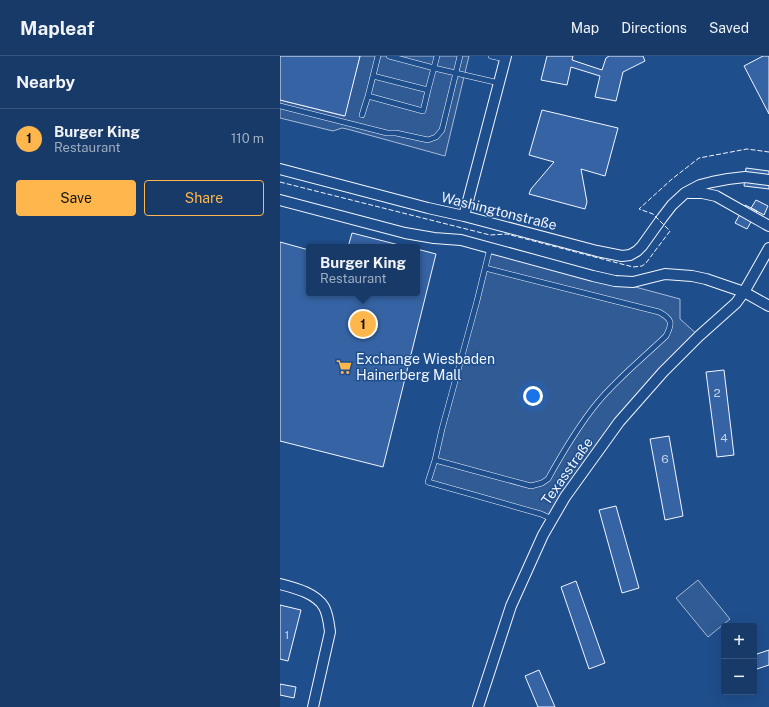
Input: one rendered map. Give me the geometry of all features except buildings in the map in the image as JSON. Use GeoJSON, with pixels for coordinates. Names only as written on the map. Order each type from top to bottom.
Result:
{"type":"FeatureCollection","features":[{"type":"Feature","properties":{"kind":"street"},"geometry":{"type":"LineString","coordinates":[[464,216],[506,58]]}},
{"type":"Feature","properties":{"kind":"street","name":"Washingtonstraße"},"geometry":{"type":"LineString","coordinates":[[280,169],[597,251],[622,256],[630,255],[637,251],[669,209],[685,193],[700,185],[745,177],[769,180]]}},
{"type":"Feature","properties":{"kind":"street"},"geometry":{"type":"LineString","coordinates":[[685,193],[702,193],[716,196],[769,226]]}},
{"type":"Feature","properties":{"kind":"street"},"geometry":{"type":"LineString","coordinates":[[280,200],[405,233],[434,238],[461,240],[615,281],[632,282],[665,274],[692,276],[706,279],[744,292],[769,306]]}},
{"type":"Feature","properties":{"kind":"street"},"geometry":{"type":"LineString","coordinates":[[744,292],[769,248]]}},
{"type":"Feature","properties":{"kind":"street","name":"Texasstraße"},"geometry":{"type":"LineString","coordinates":[[478,707],[511,606],[543,535],[565,496],[619,422],[663,372],[699,336],[736,304],[744,292]]}},
{"type":"Feature","properties":{"kind":"street"},"geometry":{"type":"LineString","coordinates":[[280,584],[307,592],[324,606],[329,620],[330,632],[313,707]]}},
{"type":"Feature","properties":{"kind":"lane"},"geometry":{"type":"LineString","coordinates":[[362,115],[378,56]]}},
{"type":"Feature","properties":{"kind":"lane"},"geometry":{"type":"LineString","coordinates":[[389,56],[499,84]]}},
{"type":"Feature","properties":{"kind":"lane"},"geometry":{"type":"LineString","coordinates":[[368,96],[423,111],[437,56]]}},
{"type":"Feature","properties":{"kind":"lane"},"geometry":{"type":"LineString","coordinates":[[280,106],[387,133],[396,133],[428,140],[436,137],[442,130],[460,56]]}},
{"type":"Feature","properties":{"kind":"lane"},"geometry":{"type":"LineString","coordinates":[[491,56],[506,58]]}},
{"type":"Feature","properties":{"kind":"lane"},"geometry":{"type":"LineString","coordinates":[[373,76],[428,90]]}},
{"type":"Feature","properties":{"kind":"lane"},"geometry":{"type":"LineString","coordinates":[[490,248],[428,482],[541,514],[552,519]]}},
{"type":"Feature","properties":{"kind":"lane"},"geometry":{"type":"LineString","coordinates":[[435,460],[531,486],[542,483],[548,479],[576,431],[599,401],[626,373],[666,336],[670,329],[670,320],[659,312],[485,268]]}},
{"type":"Feature","properties":{"kind":"shaded area"},"geometry":{"type":"Polygon","coordinates":[[[360,56],[469,56],[445,156],[347,129],[342,128],[333,131],[280,118],[280,100],[344,116],[360,56]]]}},
{"type":"Feature","properties":{"kind":"shaded area"},"geometry":{"type":"Polygon","coordinates":[[[490,248],[680,299],[680,319],[699,336],[619,422],[552,519],[428,482],[490,248]]]}},
{"type":"Feature","properties":{"kind":"shaded area"},"geometry":{"type":"Polygon","coordinates":[[[698,580],[730,619],[725,623],[721,623],[721,626],[708,637],[676,598],[698,580]]]}},
{"type":"Feature","properties":{"kind":"fence"},"geometry":{"type":"LineString","coordinates":[[280,182],[490,235],[507,234],[633,267],[642,266],[646,263],[670,231],[653,214],[639,209],[672,179],[699,158],[747,149],[769,152]]}},
{"type":"Feature","properties":{"kind":"place","name":"Burger King"},"geometry":{"type":"Point","coordinates":[363,324]}},
{"type":"Feature","properties":{"kind":"place","name":"Exchange Wiesbaden Hainerberg Mall"},"geometry":{"type":"Point","coordinates":[344,367]}}]}
